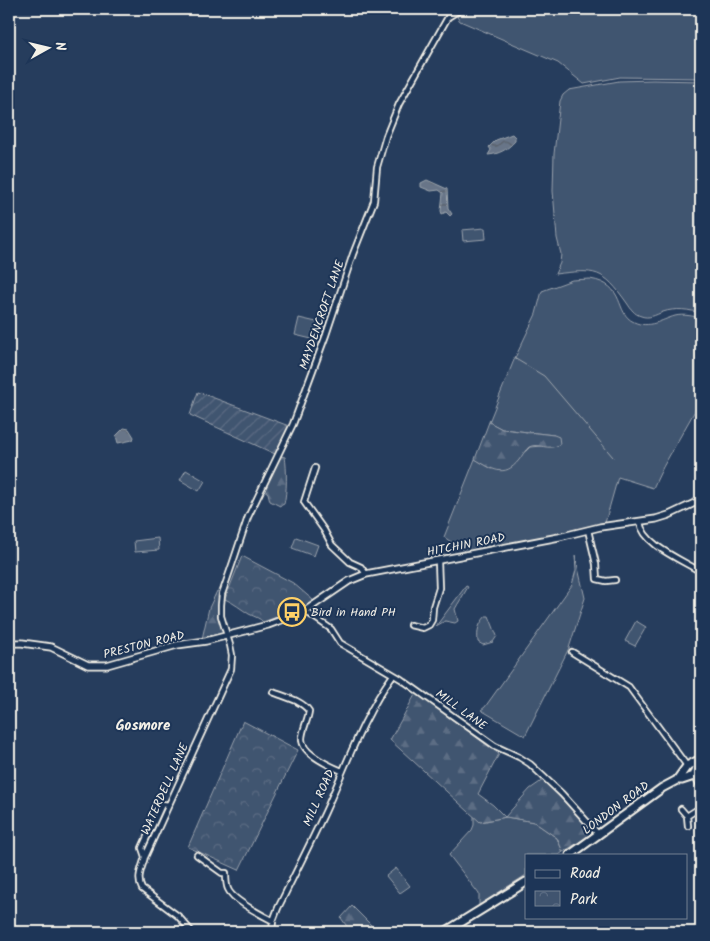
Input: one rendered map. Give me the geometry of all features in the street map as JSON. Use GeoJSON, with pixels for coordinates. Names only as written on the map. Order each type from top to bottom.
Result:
{"type":"FeatureCollection","features":[{"type":"Feature","properties":{"kind":"main road","name":"LONDON ROAD"},"geometry":{"type":"LineString","coordinates":[[571,854],[662,788],[690,771],[701,760]]}},
{"type":"Feature","properties":{"kind":"main road"},"geometry":{"type":"LineString","coordinates":[[445,932],[525,883]]}},
{"type":"Feature","properties":{"kind":"street","name":"MAYDENCROFT LANE"},"geometry":{"type":"LineString","coordinates":[[228,636],[221,616],[222,594],[248,516],[293,424],[353,254],[374,201],[378,167],[386,136],[399,104],[448,17],[460,9]]}},
{"type":"Feature","properties":{"kind":"street"},"geometry":{"type":"LineString","coordinates":[[315,468],[304,502],[332,545],[350,562],[362,567],[366,574]]}},
{"type":"Feature","properties":{"kind":"street","name":"HITCHIN ROAD"},"geometry":{"type":"LineString","coordinates":[[305,611],[349,581],[366,574],[588,530],[640,522],[662,517],[701,500]]}},
{"type":"Feature","properties":{"kind":"street"},"geometry":{"type":"LineString","coordinates":[[640,522],[643,532],[650,540],[701,572]]}},
{"type":"Feature","properties":{"kind":"street"},"geometry":{"type":"LineString","coordinates":[[588,530],[596,564],[597,579],[614,580]]}},
{"type":"Feature","properties":{"kind":"street"},"geometry":{"type":"LineString","coordinates":[[410,625],[423,628],[429,625],[432,620],[433,607],[439,588],[438,561]]}},
{"type":"Feature","properties":{"kind":"street","name":"PRESTON ROAD"},"geometry":{"type":"LineString","coordinates":[[9,643],[51,647],[88,665],[97,666],[117,663],[177,645],[228,636],[268,625],[305,611]]}},
{"type":"Feature","properties":{"kind":"street","name":"MILL LANE"},"geometry":{"type":"LineString","coordinates":[[305,611],[331,629],[340,644],[394,675],[495,746],[530,764],[562,794],[599,835]]}},
{"type":"Feature","properties":{"kind":"street","name":"WATERDELL LANE"},"geometry":{"type":"LineString","coordinates":[[192,932],[178,916],[142,889],[139,884],[139,877],[145,857],[142,848],[162,804],[169,805],[199,736],[228,677],[232,655],[228,636]]}},
{"type":"Feature","properties":{"kind":"street"},"geometry":{"type":"LineString","coordinates":[[572,652],[629,687],[701,787]]}},
{"type":"Feature","properties":{"kind":"street","name":"MILL ROAD"},"geometry":{"type":"LineString","coordinates":[[272,932],[273,921],[326,811],[342,771],[384,687],[394,675]]}},
{"type":"Feature","properties":{"kind":"street"},"geometry":{"type":"LineString","coordinates":[[273,692],[303,704],[307,708],[309,711],[302,738],[304,746],[308,751],[330,766],[342,771]]}},
{"type":"Feature","properties":{"kind":"street"},"geometry":{"type":"LineString","coordinates":[[687,816],[701,807]]}},
{"type":"Feature","properties":{"kind":"street"},"geometry":{"type":"LineString","coordinates":[[681,809],[687,816],[688,826]]}},
{"type":"Feature","properties":{"kind":"street"},"geometry":{"type":"LineString","coordinates":[[197,855],[226,874],[228,890],[231,894],[249,908],[273,921]]}},
{"type":"Feature","properties":{"kind":"green space"},"geometry":{"type":"Polygon","coordinates":[[[465,9],[701,9],[701,78],[620,77],[584,84],[558,63],[460,21],[457,17],[465,9]]]}},
{"type":"Feature","properties":{"kind":"green space"},"geometry":{"type":"Polygon","coordinates":[[[619,81],[701,81],[701,314],[687,310],[677,310],[644,317],[635,313],[611,283],[597,274],[580,272],[555,274],[560,263],[561,254],[557,238],[553,191],[554,154],[560,101],[563,95],[569,90],[619,81]]]}},
{"type":"Feature","properties":{"kind":"green space"},"geometry":{"type":"Polygon","coordinates":[[[485,228],[486,239],[463,241],[462,230],[485,228]]]}},
{"type":"Feature","properties":{"kind":"green space"},"geometry":{"type":"Polygon","coordinates":[[[590,279],[602,282],[610,287],[628,318],[639,324],[645,325],[660,322],[681,315],[701,318],[701,400],[653,488],[618,477],[605,523],[561,535],[467,553],[444,537],[475,459],[492,469],[530,447],[541,446],[554,435],[502,429],[489,422],[514,360],[536,314],[542,291],[572,280],[590,279]]]}},
{"type":"Feature","properties":{"kind":"green space"},"geometry":{"type":"Polygon","coordinates":[[[299,318],[325,324],[320,341],[295,335],[299,318]]]}},
{"type":"Feature","properties":{"kind":"green space"},"geometry":{"type":"Polygon","coordinates":[[[198,392],[289,426],[275,454],[190,415],[198,392]]]}},
{"type":"Feature","properties":{"kind":"green space"},"geometry":{"type":"Polygon","coordinates":[[[489,422],[502,429],[554,435],[559,437],[560,444],[552,447],[529,447],[514,466],[503,471],[492,469],[475,459],[489,422]]]}},
{"type":"Feature","properties":{"kind":"green space"},"geometry":{"type":"Polygon","coordinates":[[[281,456],[285,457],[286,494],[284,504],[280,506],[270,501],[268,493],[263,489],[281,456]]]}},
{"type":"Feature","properties":{"kind":"green space"},"geometry":{"type":"Polygon","coordinates":[[[186,470],[205,481],[199,491],[180,480],[186,470]]]}},
{"type":"Feature","properties":{"kind":"green space"},"geometry":{"type":"Polygon","coordinates":[[[296,537],[318,545],[314,556],[292,548],[296,537]]]}},
{"type":"Feature","properties":{"kind":"green space"},"geometry":{"type":"Polygon","coordinates":[[[158,538],[159,550],[135,552],[134,541],[158,538]]]}},
{"type":"Feature","properties":{"kind":"green space"},"geometry":{"type":"Polygon","coordinates":[[[575,555],[585,598],[569,648],[525,736],[481,710],[572,585],[576,570],[575,555]]]}},
{"type":"Feature","properties":{"kind":"green space"},"geometry":{"type":"Polygon","coordinates":[[[242,556],[293,583],[314,601],[304,607],[263,622],[225,599],[242,556]]]}},
{"type":"Feature","properties":{"kind":"green space"},"geometry":{"type":"Polygon","coordinates":[[[466,586],[468,587],[455,609],[458,621],[455,623],[445,621],[436,626],[466,586]]]}},
{"type":"Feature","properties":{"kind":"green space"},"geometry":{"type":"Polygon","coordinates":[[[217,591],[221,592],[219,610],[225,634],[202,639],[209,608],[217,591]]]}},
{"type":"Feature","properties":{"kind":"green space"},"geometry":{"type":"Polygon","coordinates":[[[486,616],[489,616],[497,636],[493,642],[483,645],[478,642],[478,631],[486,616]]]}},
{"type":"Feature","properties":{"kind":"green space"},"geometry":{"type":"Polygon","coordinates":[[[636,621],[646,627],[635,646],[625,641],[636,621]]]}},
{"type":"Feature","properties":{"kind":"green space"},"geometry":{"type":"Polygon","coordinates":[[[416,693],[499,754],[478,794],[505,817],[530,789],[543,780],[594,833],[563,852],[557,838],[534,822],[506,817],[480,822],[390,740],[416,693]]]}},
{"type":"Feature","properties":{"kind":"green space"},"geometry":{"type":"Polygon","coordinates":[[[243,721],[298,750],[239,870],[188,847],[243,721]]]}},
{"type":"Feature","properties":{"kind":"green space"},"geometry":{"type":"Polygon","coordinates":[[[474,816],[481,822],[506,817],[534,822],[557,838],[563,852],[560,854],[525,854],[525,876],[479,905],[479,894],[449,855],[472,830],[474,816]]]}},
{"type":"Feature","properties":{"kind":"green space"},"geometry":{"type":"Polygon","coordinates":[[[396,868],[410,886],[400,893],[386,876],[396,868]]]}},
{"type":"Feature","properties":{"kind":"green space"},"geometry":{"type":"Polygon","coordinates":[[[352,906],[378,932],[351,932],[341,918],[352,906]]]}},
{"type":"Feature","properties":{"kind":"water"},"geometry":{"type":"Polygon","coordinates":[[[512,134],[515,137],[515,141],[509,147],[499,153],[488,155],[491,150],[489,147],[496,140],[512,134]]]}},
{"type":"Feature","properties":{"kind":"water"},"geometry":{"type":"Polygon","coordinates":[[[427,180],[447,189],[448,208],[452,214],[450,216],[446,212],[442,214],[441,211],[443,193],[439,190],[431,191],[421,187],[421,183],[427,180]]]}},
{"type":"Feature","properties":{"kind":"water"},"geometry":{"type":"Polygon","coordinates":[[[124,428],[129,429],[134,437],[133,440],[118,443],[116,436],[124,428]]]}},
{"type":"Feature","properties":{"kind":"waterway"},"geometry":{"type":"LineString","coordinates":[[514,358],[544,376],[613,457]]}},
{"type":"Feature","properties":{"kind":"place","name":"Bird in Hand PH"},"geometry":{"type":"Point","coordinates":[292,612]}},
{"type":"Feature","properties":{"kind":"district","name":"Gosmore"},"geometry":{"type":"Point","coordinates":[143,726]}}]}
